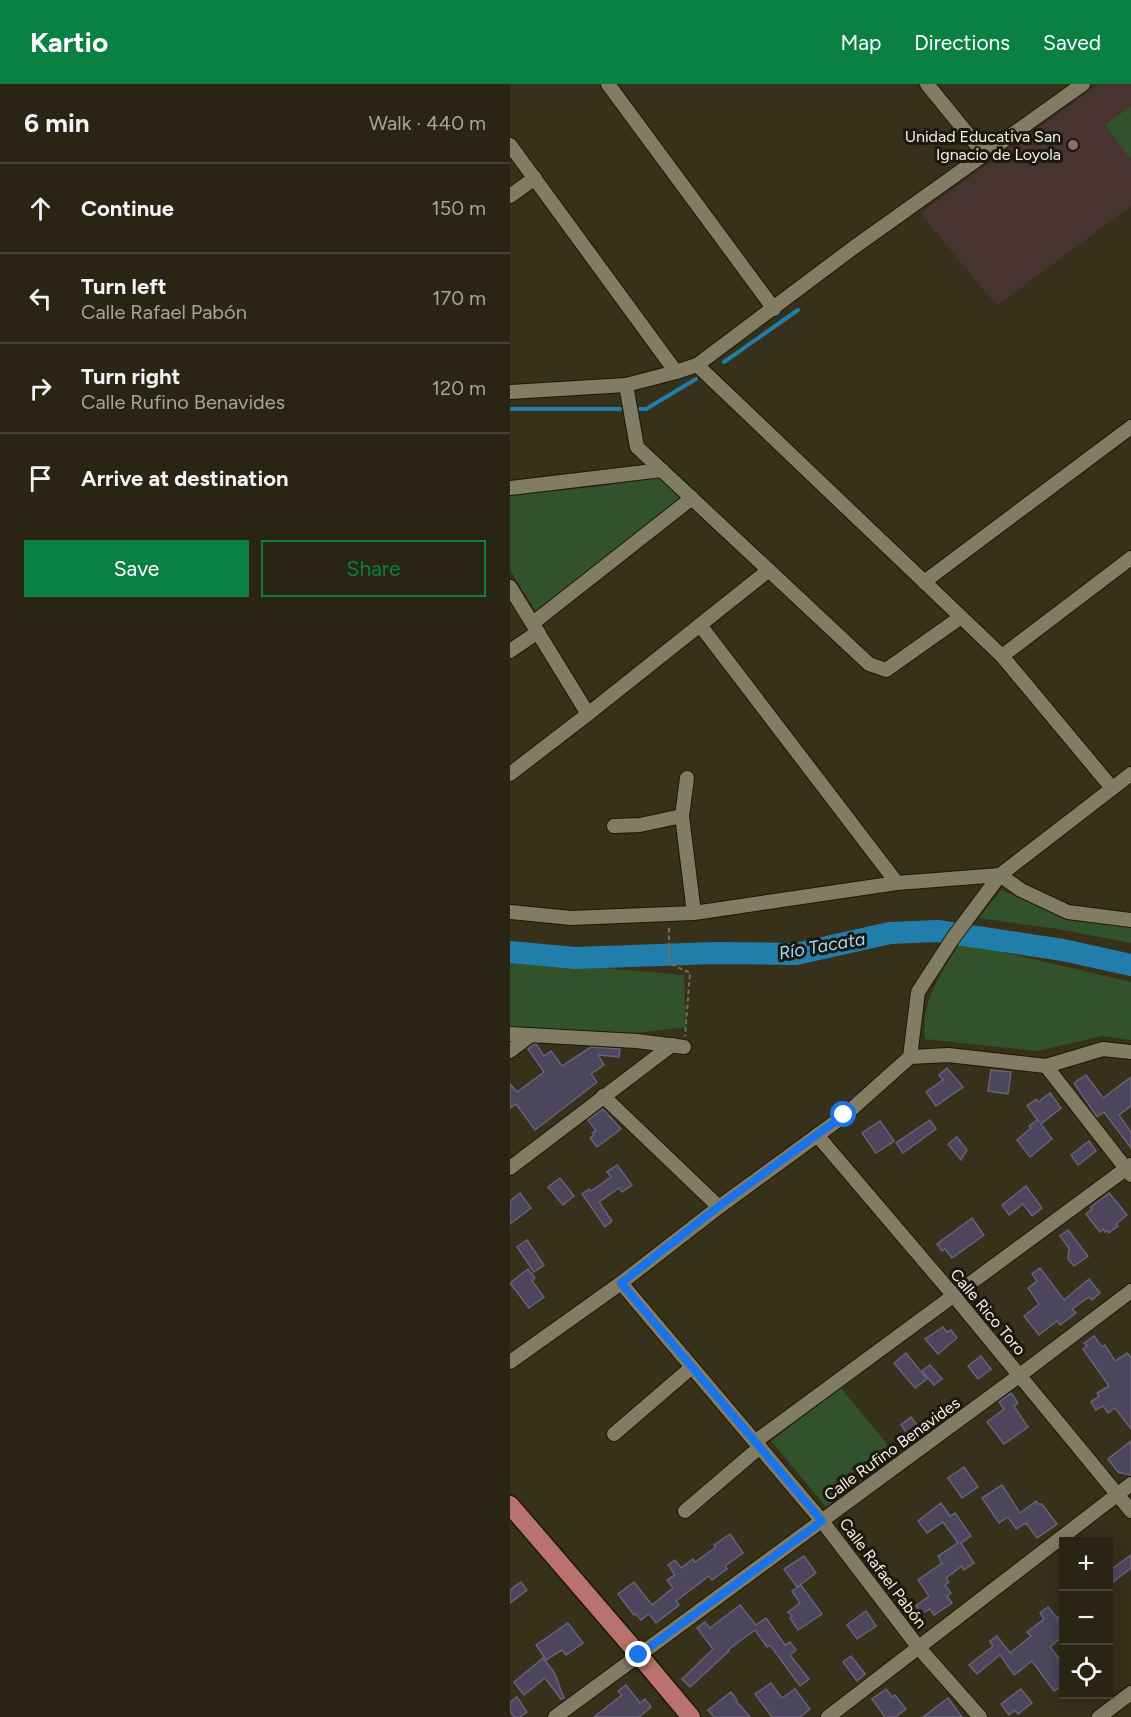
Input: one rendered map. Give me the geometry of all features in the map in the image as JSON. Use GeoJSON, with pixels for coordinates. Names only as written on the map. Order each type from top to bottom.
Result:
{"type":"FeatureCollection","features":[{"type":"Feature","properties":{"kind":"main road"},"geometry":{"type":"LineString","coordinates":[[510,1505],[691,1717]]}},
{"type":"Feature","properties":{"kind":"street"},"geometry":{"type":"LineString","coordinates":[[608,84],[774,309]]}},
{"type":"Feature","properties":{"kind":"street"},"geometry":{"type":"LineString","coordinates":[[927,84],[984,154]]}},
{"type":"Feature","properties":{"kind":"street"},"geometry":{"type":"LineString","coordinates":[[510,392],[626,385],[697,365],[853,248],[1083,84]]}},
{"type":"Feature","properties":{"kind":"street"},"geometry":{"type":"LineString","coordinates":[[510,146],[676,372]]}},
{"type":"Feature","properties":{"kind":"street"},"geometry":{"type":"LineString","coordinates":[[510,196],[535,178]]}},
{"type":"Feature","properties":{"kind":"street"},"geometry":{"type":"LineString","coordinates":[[697,365],[1002,656],[1112,788]]}},
{"type":"Feature","properties":{"kind":"street"},"geometry":{"type":"LineString","coordinates":[[626,385],[637,447],[869,664],[886,670],[961,617]]}},
{"type":"Feature","properties":{"kind":"street"},"geometry":{"type":"LineString","coordinates":[[924,582],[1131,427]]}},
{"type":"Feature","properties":{"kind":"street"},"geometry":{"type":"LineString","coordinates":[[510,488],[662,470]]}},
{"type":"Feature","properties":{"kind":"street"},"geometry":{"type":"LineString","coordinates":[[510,651],[692,498]]}},
{"type":"Feature","properties":{"kind":"street"},"geometry":{"type":"LineString","coordinates":[[1002,656],[1131,558]]}},
{"type":"Feature","properties":{"kind":"street"},"geometry":{"type":"LineString","coordinates":[[510,774],[769,570]]}},
{"type":"Feature","properties":{"kind":"street"},"geometry":{"type":"LineString","coordinates":[[510,587],[588,714]]}},
{"type":"Feature","properties":{"kind":"street"},"geometry":{"type":"LineString","coordinates":[[700,624],[897,883]]}},
{"type":"Feature","properties":{"kind":"street"},"geometry":{"type":"LineString","coordinates":[[910,1057],[918,992],[953,938],[1000,875],[1131,774]]}},
{"type":"Feature","properties":{"kind":"street"},"geometry":{"type":"LineString","coordinates":[[687,778],[682,816],[694,913]]}},
{"type":"Feature","properties":{"kind":"street"},"geometry":{"type":"LineString","coordinates":[[614,826],[640,825],[682,816]]}},
{"type":"Feature","properties":{"kind":"street"},"geometry":{"type":"LineString","coordinates":[[510,912],[571,918],[694,913],[897,883],[1000,875],[1021,890],[1068,912],[1131,920]]}},
{"type":"Feature","properties":{"kind":"street"},"geometry":{"type":"LineString","coordinates":[[510,1034],[637,1041],[678,1046]]}},
{"type":"Feature","properties":{"kind":"street"},"geometry":{"type":"LineString","coordinates":[[510,1051],[531,1035]]}},
{"type":"Feature","properties":{"kind":"street"},"geometry":{"type":"LineString","coordinates":[[510,1168],[603,1096],[678,1046]]}},
{"type":"Feature","properties":{"kind":"street"},"geometry":{"type":"LineString","coordinates":[[510,1362],[621,1283],[718,1207],[844,1115],[910,1057],[948,1055],[1046,1066],[1102,1048],[1131,1052]]}},
{"type":"Feature","properties":{"kind":"street"},"geometry":{"type":"LineString","coordinates":[[685,1511],[758,1444],[954,1296],[1129,1169],[1046,1066]]}},
{"type":"Feature","properties":{"kind":"street"},"geometry":{"type":"LineString","coordinates":[[603,1096],[718,1207]]}},
{"type":"Feature","properties":{"kind":"street","name":"Calle Rico Toro"},"geometry":{"type":"LineString","coordinates":[[817,1135],[954,1296],[1131,1511]]}},
{"type":"Feature","properties":{"kind":"street","name":"Calle Rafael Pabón"},"geometry":{"type":"LineString","coordinates":[[621,1283],[822,1521],[919,1648],[980,1717]]}},
{"type":"Feature","properties":{"kind":"street","name":"Calle Rufino Benavides"},"geometry":{"type":"LineString","coordinates":[[555,1717],[1020,1376],[1131,1291]]}},
{"type":"Feature","properties":{"kind":"street"},"geometry":{"type":"LineString","coordinates":[[614,1434],[692,1367]]}},
{"type":"Feature","properties":{"kind":"street"},"geometry":{"type":"LineString","coordinates":[[828,1717],[1131,1484]]}},
{"type":"Feature","properties":{"kind":"street"},"geometry":{"type":"LineString","coordinates":[[1099,1717],[1131,1693]]}},
{"type":"Feature","properties":{"kind":"path"},"geometry":{"type":"LineString","coordinates":[[669,914],[669,963],[690,973],[678,1046]]}},
{"type":"Feature","properties":{"kind":"shaded area","name":"Unidad Educativa San Ignacio de Loyola"},"geometry":{"type":"Polygon","coordinates":[[[1099,84],[1131,84],[1131,206],[997,306],[920,213],[1099,84]]]}},
{"type":"Feature","properties":{"kind":"green space"},"geometry":{"type":"Polygon","coordinates":[[[1131,106],[1131,157],[1130,158],[1105,125],[1131,106]]]}},
{"type":"Feature","properties":{"kind":"green space"},"geometry":{"type":"Polygon","coordinates":[[[659,474],[684,497],[537,613],[510,570],[510,495],[603,486],[659,474]]]}},
{"type":"Feature","properties":{"kind":"green space"},"geometry":{"type":"Polygon","coordinates":[[[1001,890],[1066,916],[1131,925],[1131,943],[1058,929],[979,918],[1001,890]]]}},
{"type":"Feature","properties":{"kind":"green space"},"geometry":{"type":"Polygon","coordinates":[[[960,942],[1131,982],[1131,1040],[1102,1036],[1037,1051],[925,1039],[924,1025],[929,1000],[960,942]]]}},
{"type":"Feature","properties":{"kind":"green space"},"geometry":{"type":"Polygon","coordinates":[[[510,962],[535,962],[684,975],[686,1027],[636,1033],[529,1030],[510,1027],[510,962]]]}},
{"type":"Feature","properties":{"kind":"green space"},"geometry":{"type":"Polygon","coordinates":[[[841,1388],[896,1455],[826,1507],[771,1441],[841,1388]]]}},
{"type":"Feature","properties":{"kind":"building"},"geometry":{"type":"Polygon","coordinates":[[[534,1044],[544,1056],[551,1051],[562,1066],[591,1047],[620,1049],[619,1057],[598,1055],[604,1065],[591,1074],[597,1082],[535,1130],[516,1104],[510,1108],[510,1084],[517,1092],[544,1072],[528,1049],[534,1044]]]}},
{"type":"Feature","properties":{"kind":"building"},"geometry":{"type":"Polygon","coordinates":[[[947,1068],[963,1087],[936,1106],[926,1092],[943,1080],[939,1075],[947,1068]]]}},
{"type":"Feature","properties":{"kind":"building"},"geometry":{"type":"Polygon","coordinates":[[[991,1070],[1011,1072],[1008,1094],[988,1091],[991,1070]]]}},
{"type":"Feature","properties":{"kind":"building"},"geometry":{"type":"Polygon","coordinates":[[[1086,1075],[1103,1098],[1131,1077],[1131,1106],[1119,1115],[1131,1132],[1131,1148],[1104,1112],[1097,1117],[1074,1083],[1086,1075]]]}},
{"type":"Feature","properties":{"kind":"building"},"geometry":{"type":"Polygon","coordinates":[[[1050,1093],[1061,1108],[1041,1124],[1052,1139],[1030,1157],[1017,1140],[1031,1128],[1029,1126],[1037,1120],[1039,1122],[1027,1106],[1036,1099],[1038,1102],[1050,1093]]]}},
{"type":"Feature","properties":{"kind":"building"},"geometry":{"type":"Polygon","coordinates":[[[603,1109],[621,1129],[597,1147],[590,1138],[596,1131],[588,1120],[603,1109]]]}},
{"type":"Feature","properties":{"kind":"building"},"geometry":{"type":"Polygon","coordinates":[[[930,1120],[936,1129],[903,1153],[896,1143],[930,1120]]]}},
{"type":"Feature","properties":{"kind":"building"},"geometry":{"type":"Polygon","coordinates":[[[880,1121],[894,1141],[876,1153],[862,1133],[880,1121]]]}},
{"type":"Feature","properties":{"kind":"building"},"geometry":{"type":"Polygon","coordinates":[[[957,1137],[967,1150],[961,1160],[948,1144],[957,1137]]]}},
{"type":"Feature","properties":{"kind":"building"},"geometry":{"type":"Polygon","coordinates":[[[1089,1141],[1096,1151],[1078,1165],[1071,1155],[1089,1141]]]}},
{"type":"Feature","properties":{"kind":"building"},"geometry":{"type":"Polygon","coordinates":[[[617,1165],[632,1185],[622,1192],[619,1188],[599,1202],[612,1221],[605,1227],[582,1194],[589,1189],[591,1191],[611,1177],[607,1172],[617,1165]]]}},
{"type":"Feature","properties":{"kind":"building"},"geometry":{"type":"Polygon","coordinates":[[[560,1178],[574,1196],[563,1205],[548,1187],[560,1178]]]}},
{"type":"Feature","properties":{"kind":"building"},"geometry":{"type":"Polygon","coordinates":[[[1026,1186],[1042,1208],[1032,1216],[1023,1204],[1009,1215],[1002,1205],[1026,1186]]]}},
{"type":"Feature","properties":{"kind":"building"},"geometry":{"type":"Polygon","coordinates":[[[520,1193],[531,1208],[510,1224],[510,1201],[520,1193]]]}},
{"type":"Feature","properties":{"kind":"building"},"geometry":{"type":"Polygon","coordinates":[[[1109,1193],[1127,1215],[1109,1233],[1103,1229],[1100,1232],[1086,1214],[1109,1193]]]}},
{"type":"Feature","properties":{"kind":"building"},"geometry":{"type":"Polygon","coordinates":[[[972,1218],[984,1235],[952,1258],[945,1249],[942,1251],[937,1244],[972,1218]]]}},
{"type":"Feature","properties":{"kind":"building"},"geometry":{"type":"Polygon","coordinates":[[[1068,1230],[1088,1256],[1074,1266],[1068,1259],[1069,1248],[1060,1236],[1068,1230]]]}},
{"type":"Feature","properties":{"kind":"building"},"geometry":{"type":"Polygon","coordinates":[[[527,1240],[544,1265],[534,1272],[517,1247],[527,1240]]]}},
{"type":"Feature","properties":{"kind":"building"},"geometry":{"type":"Polygon","coordinates":[[[1040,1268],[1064,1300],[1089,1279],[1100,1293],[1092,1300],[1089,1297],[1072,1309],[1076,1313],[1060,1325],[1057,1321],[1039,1335],[1024,1316],[1039,1304],[1028,1288],[1037,1281],[1032,1274],[1040,1268]]]}},
{"type":"Feature","properties":{"kind":"building"},"geometry":{"type":"Polygon","coordinates":[[[528,1269],[535,1278],[532,1281],[544,1297],[529,1308],[510,1283],[528,1269]]]}},
{"type":"Feature","properties":{"kind":"building"},"geometry":{"type":"Polygon","coordinates":[[[943,1327],[947,1332],[951,1330],[957,1338],[938,1354],[925,1339],[943,1327]]]}},
{"type":"Feature","properties":{"kind":"building"},"geometry":{"type":"Polygon","coordinates":[[[1094,1336],[1102,1347],[1105,1345],[1115,1361],[1127,1353],[1131,1358],[1131,1429],[1115,1408],[1108,1413],[1103,1406],[1096,1410],[1091,1402],[1099,1396],[1097,1393],[1109,1386],[1083,1349],[1087,1346],[1084,1343],[1094,1336]]]}},
{"type":"Feature","properties":{"kind":"building"},"geometry":{"type":"Polygon","coordinates":[[[906,1353],[927,1379],[915,1388],[894,1363],[906,1353]]]}},
{"type":"Feature","properties":{"kind":"building"},"geometry":{"type":"Polygon","coordinates":[[[981,1356],[991,1369],[978,1379],[968,1366],[981,1356]]]}},
{"type":"Feature","properties":{"kind":"building"},"geometry":{"type":"Polygon","coordinates":[[[930,1365],[942,1379],[934,1385],[922,1371],[930,1365]]]}},
{"type":"Feature","properties":{"kind":"building"},"geometry":{"type":"Polygon","coordinates":[[[1011,1393],[1018,1403],[1014,1406],[1028,1427],[1004,1444],[987,1422],[1004,1409],[999,1402],[1011,1393]]]}},
{"type":"Feature","properties":{"kind":"building"},"geometry":{"type":"Polygon","coordinates":[[[911,1417],[921,1431],[911,1439],[901,1425],[911,1417]]]}},
{"type":"Feature","properties":{"kind":"building"},"geometry":{"type":"Polygon","coordinates":[[[1131,1441],[1130,1475],[1118,1472],[1108,1459],[1131,1441]]]}},
{"type":"Feature","properties":{"kind":"building"},"geometry":{"type":"Polygon","coordinates":[[[964,1467],[978,1487],[962,1498],[948,1478],[964,1467]]]}},
{"type":"Feature","properties":{"kind":"building"},"geometry":{"type":"Polygon","coordinates":[[[1002,1485],[1020,1513],[1036,1501],[1042,1504],[1057,1524],[1037,1538],[1026,1523],[1016,1529],[1008,1517],[999,1523],[982,1498],[1002,1485]]]}},
{"type":"Feature","properties":{"kind":"building"},"geometry":{"type":"Polygon","coordinates":[[[941,1503],[950,1516],[955,1513],[971,1536],[961,1543],[974,1563],[964,1570],[962,1566],[946,1578],[949,1582],[945,1585],[951,1593],[947,1596],[952,1603],[934,1615],[930,1609],[921,1614],[916,1606],[929,1596],[918,1580],[942,1563],[938,1556],[958,1543],[943,1522],[927,1533],[918,1521],[941,1503]]]}},
{"type":"Feature","properties":{"kind":"building"},"geometry":{"type":"Polygon","coordinates":[[[730,1534],[743,1553],[725,1566],[727,1569],[712,1580],[709,1576],[676,1601],[679,1605],[656,1623],[649,1614],[641,1620],[635,1613],[634,1615],[618,1594],[634,1582],[652,1605],[673,1588],[667,1580],[675,1575],[668,1565],[675,1560],[681,1568],[693,1559],[695,1562],[730,1534]]]}},
{"type":"Feature","properties":{"kind":"building"},"geometry":{"type":"Polygon","coordinates":[[[1131,1555],[1131,1568],[1113,1582],[1113,1568],[1131,1555]]]}},
{"type":"Feature","properties":{"kind":"building"},"geometry":{"type":"Polygon","coordinates":[[[804,1556],[816,1573],[797,1587],[784,1569],[804,1556]]]}},
{"type":"Feature","properties":{"kind":"building"},"geometry":{"type":"Polygon","coordinates":[[[521,1582],[527,1590],[510,1603],[510,1590],[521,1582]]]}},
{"type":"Feature","properties":{"kind":"building"},"geometry":{"type":"Polygon","coordinates":[[[801,1585],[822,1614],[798,1630],[788,1612],[800,1603],[792,1591],[801,1585]]]}},
{"type":"Feature","properties":{"kind":"building"},"geometry":{"type":"Polygon","coordinates":[[[740,1605],[756,1625],[766,1618],[785,1645],[790,1642],[796,1650],[790,1655],[809,1679],[800,1686],[770,1645],[767,1647],[755,1630],[728,1650],[690,1687],[682,1679],[713,1649],[697,1628],[705,1622],[710,1628],[740,1605]]]}},
{"type":"Feature","properties":{"kind":"building"},"geometry":{"type":"Polygon","coordinates":[[[1048,1607],[1057,1618],[1059,1617],[1059,1639],[1050,1647],[1059,1659],[1059,1688],[1054,1691],[1032,1661],[1014,1675],[1000,1655],[977,1674],[969,1665],[993,1646],[990,1641],[997,1636],[1010,1653],[1031,1636],[1027,1632],[1044,1619],[1040,1613],[1048,1607]]]}},
{"type":"Feature","properties":{"kind":"building"},"geometry":{"type":"Polygon","coordinates":[[[866,1611],[876,1626],[857,1639],[847,1625],[866,1611]]]}},
{"type":"Feature","properties":{"kind":"building"},"geometry":{"type":"Polygon","coordinates":[[[568,1623],[583,1643],[566,1655],[562,1650],[546,1660],[536,1645],[568,1623]]]}},
{"type":"Feature","properties":{"kind":"building"},"geometry":{"type":"Polygon","coordinates":[[[851,1656],[865,1674],[857,1681],[843,1662],[851,1656]]]}},
{"type":"Feature","properties":{"kind":"building"},"geometry":{"type":"Polygon","coordinates":[[[543,1658],[554,1672],[564,1698],[561,1699],[545,1678],[524,1695],[514,1682],[543,1658]]]}},
{"type":"Feature","properties":{"kind":"building"},"geometry":{"type":"Polygon","coordinates":[[[771,1683],[782,1698],[795,1689],[810,1709],[800,1717],[772,1717],[755,1694],[771,1683]]]}},
{"type":"Feature","properties":{"kind":"building"},"geometry":{"type":"Polygon","coordinates":[[[626,1685],[640,1703],[645,1699],[651,1707],[639,1717],[594,1717],[622,1695],[618,1691],[626,1685]]]}},
{"type":"Feature","properties":{"kind":"building"},"geometry":{"type":"Polygon","coordinates":[[[886,1689],[892,1697],[895,1695],[906,1709],[895,1717],[885,1717],[872,1699],[886,1689]]]}},
{"type":"Feature","properties":{"kind":"building"},"geometry":{"type":"Polygon","coordinates":[[[1021,1689],[1032,1703],[1018,1714],[1015,1710],[1009,1715],[1001,1704],[1021,1689]]]}},
{"type":"Feature","properties":{"kind":"building"},"geometry":{"type":"Polygon","coordinates":[[[731,1692],[750,1717],[714,1717],[708,1710],[731,1692]]]}},
{"type":"Feature","properties":{"kind":"building"},"geometry":{"type":"Polygon","coordinates":[[[517,1697],[527,1712],[520,1717],[514,1717],[510,1711],[510,1702],[517,1697]]]}},
{"type":"Feature","properties":{"kind":"building"},"geometry":{"type":"Polygon","coordinates":[[[948,1698],[962,1717],[923,1717],[948,1698]]]}},
{"type":"Feature","properties":{"kind":"waterway"},"geometry":{"type":"LineString","coordinates":[[724,362],[798,310]]}},
{"type":"Feature","properties":{"kind":"waterway"},"geometry":{"type":"LineString","coordinates":[[640,409],[646,409],[696,379]]}},
{"type":"Feature","properties":{"kind":"waterway"},"geometry":{"type":"LineString","coordinates":[[510,409],[620,409]]}},
{"type":"Feature","properties":{"kind":"waterway","name":"Río Tacata"},"geometry":{"type":"LineString","coordinates":[[510,952],[575,958],[715,953],[796,954],[890,933],[937,931],[1063,950],[1131,965]]}},
{"type":"Feature","properties":{"kind":"place","name":"Unidad Educativa San Ignacio de Loyola"},"geometry":{"type":"Point","coordinates":[1073,145]}},
{"type":"Feature","properties":{"kind":"route"},"geometry":{"type":"LineString","coordinates":[[639,1655],[822,1521],[621,1283],[718,1207],[844,1115]]}}]}
